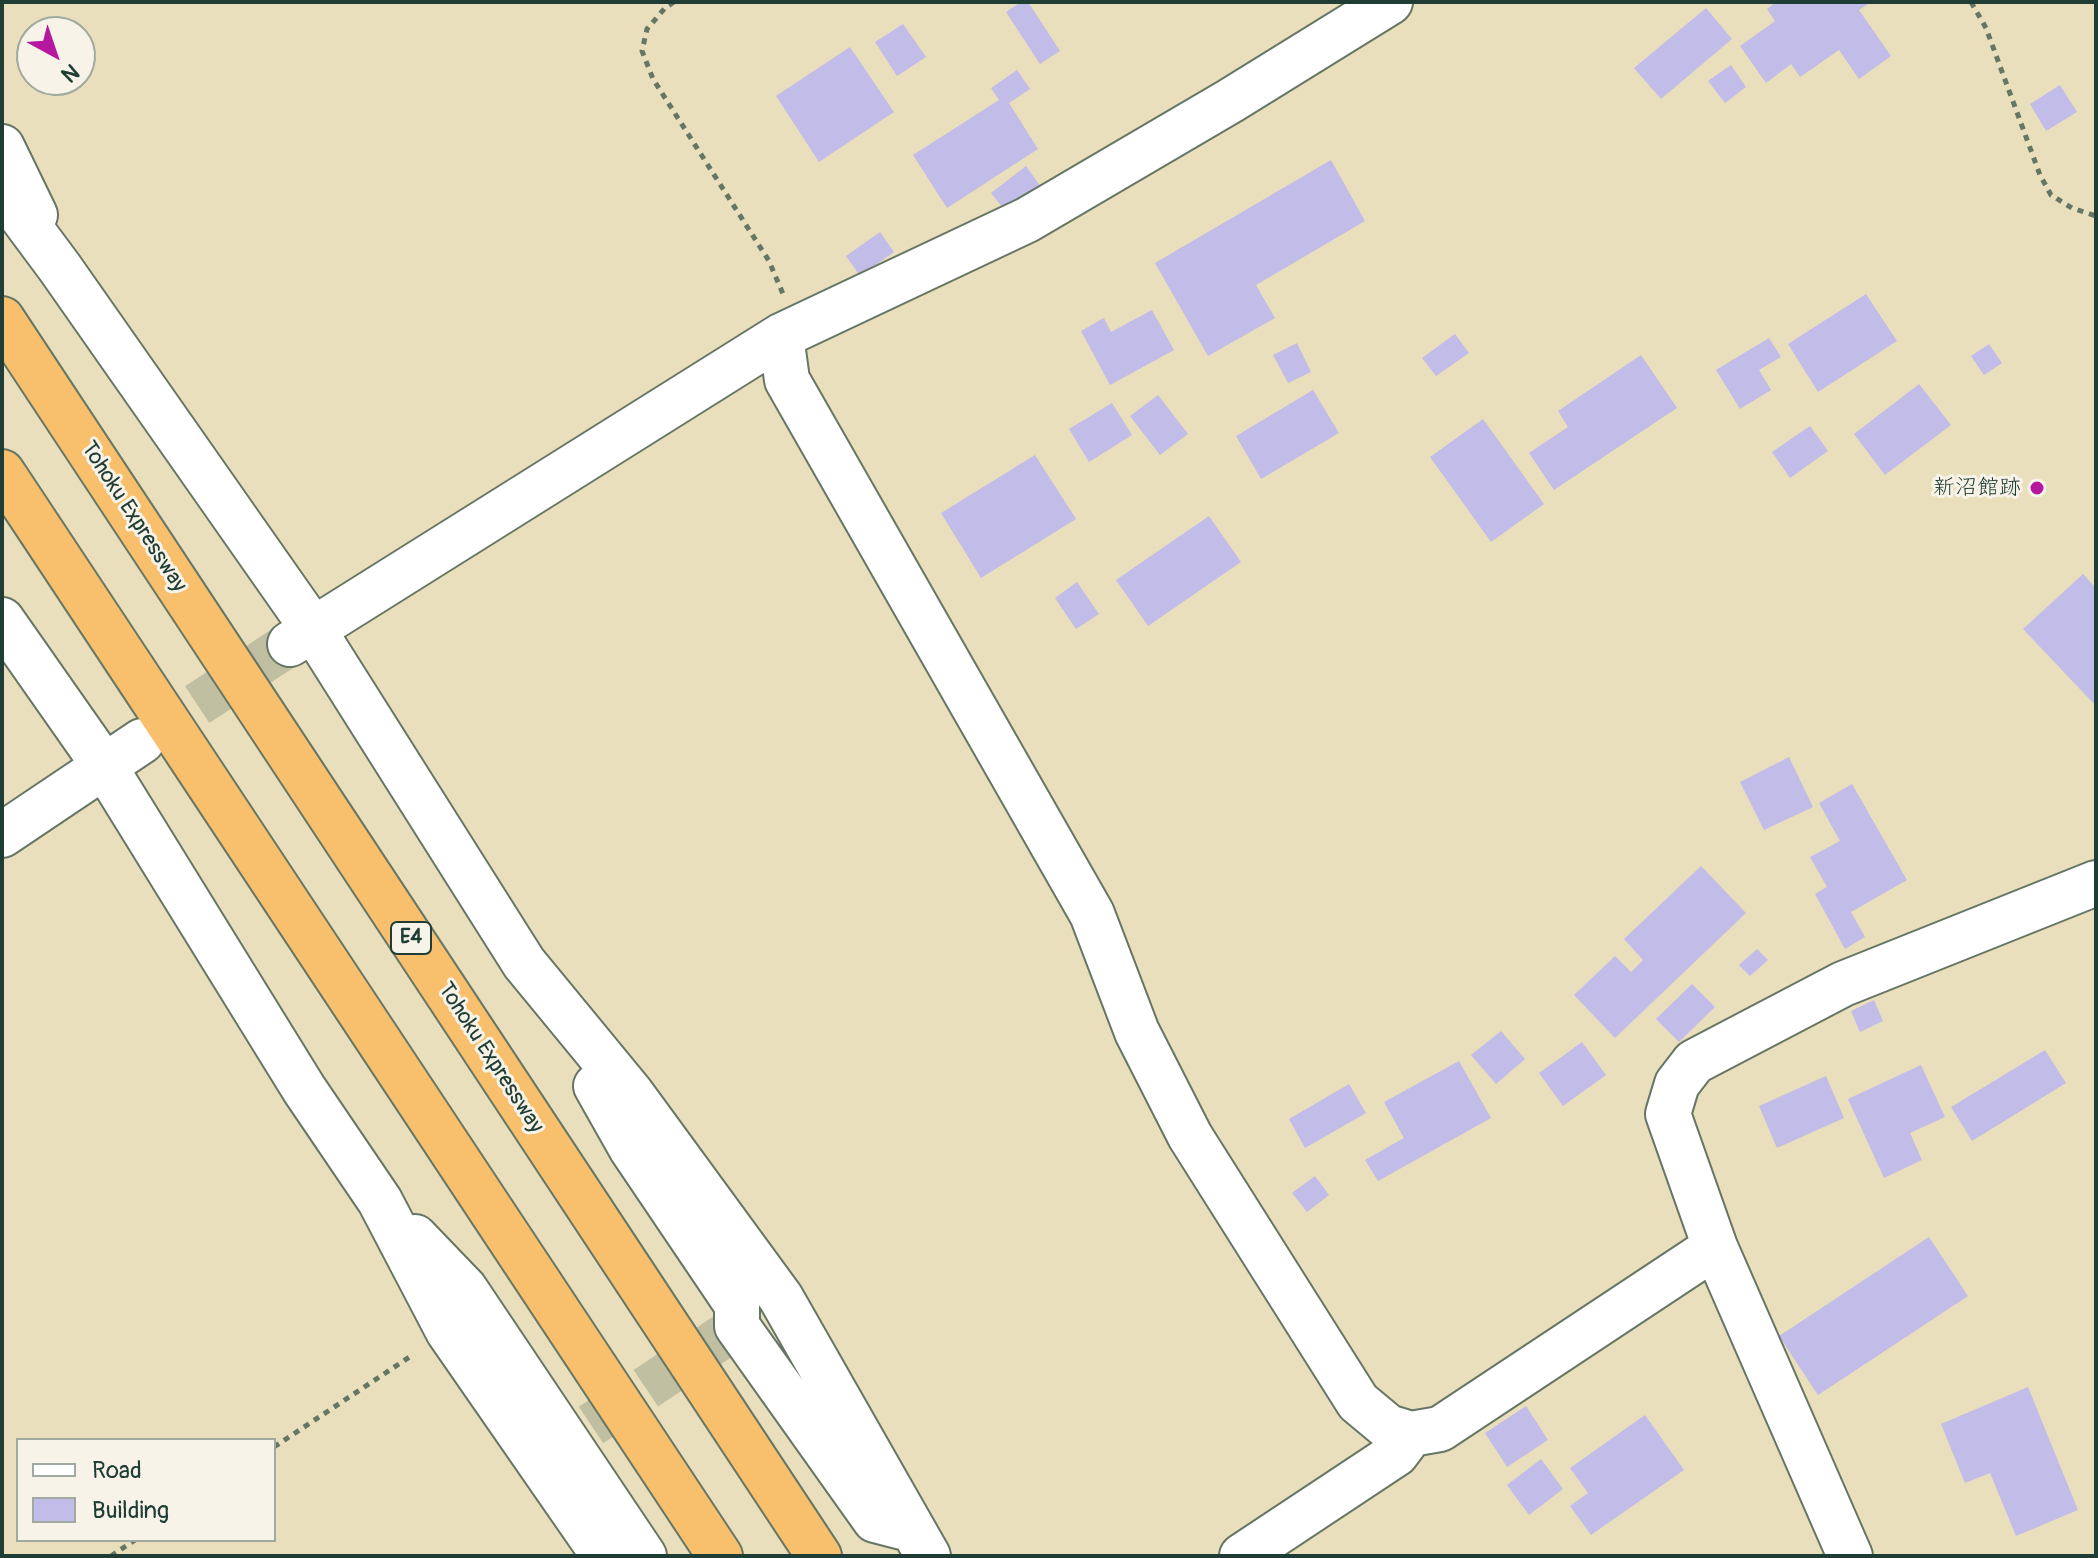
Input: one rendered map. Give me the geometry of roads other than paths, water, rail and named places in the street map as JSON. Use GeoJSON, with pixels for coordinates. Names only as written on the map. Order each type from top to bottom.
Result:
{"type":"FeatureCollection","features":[{"type":"Feature","properties":{"kind":"highway","name":"Tohoku Expressway"},"geometry":{"type":"LineString","coordinates":[[2,319],[819,1556]]}},
{"type":"Feature","properties":{"kind":"highway"},"geometry":{"type":"LineString","coordinates":[[2,472],[720,1556]]}},
{"type":"Feature","properties":{"kind":"street"},"geometry":{"type":"LineString","coordinates":[[300,637],[787,333],[1027,220],[1230,101],[1390,2]]}},
{"type":"Feature","properties":{"kind":"street"},"geometry":{"type":"LineString","coordinates":[[2,147],[60,268]]}},
{"type":"Feature","properties":{"kind":"street"},"geometry":{"type":"LineString","coordinates":[[2,190],[60,268],[300,637],[524,963],[631,1148],[737,1305],[731,1330],[875,1520],[919,1542]]}},
{"type":"Feature","properties":{"kind":"street"},"geometry":{"type":"LineString","coordinates":[[787,333],[787,380],[1092,914],[1137,1032],[1190,1136],[1358,1402],[1388,1427],[1411,1434],[1440,1429],[1715,1247]]}},
{"type":"Feature","properties":{"kind":"street"},"geometry":{"type":"LineString","coordinates":[[2,620],[105,767],[304,1089],[380,1201],[448,1331],[604,1556]]}},
{"type":"Feature","properties":{"kind":"street"},"geometry":{"type":"LineString","coordinates":[[2,835],[142,741]]}},
{"type":"Feature","properties":{"kind":"street"},"geometry":{"type":"LineString","coordinates":[[1843,1550],[1715,1247],[1668,1114],[1677,1084],[1694,1062],[1843,984],[2096,883]]}},
{"type":"Feature","properties":{"kind":"street"},"geometry":{"type":"LineString","coordinates":[[524,963],[631,1093],[781,1298],[919,1542]]}},
{"type":"Feature","properties":{"kind":"street"},"geometry":{"type":"LineString","coordinates":[[380,1201],[465,1289],[579,1433],[644,1556]]}},
{"type":"Feature","properties":{"kind":"street"},"geometry":{"type":"LineString","coordinates":[[1242,1556],[1396,1454],[1411,1434]]}},
{"type":"Feature","properties":{"kind":"tunnel"},"geometry":{"type":"LineString","coordinates":[[142,741],[288,645]]}},
{"type":"Feature","properties":{"kind":"tunnel"},"geometry":{"type":"LineString","coordinates":[[591,1425],[725,1335]]}},
{"type":"Feature","properties":{"kind":"place","name":"新沼館跡"},"geometry":{"type":"Point","coordinates":[2037,488]}}]}
